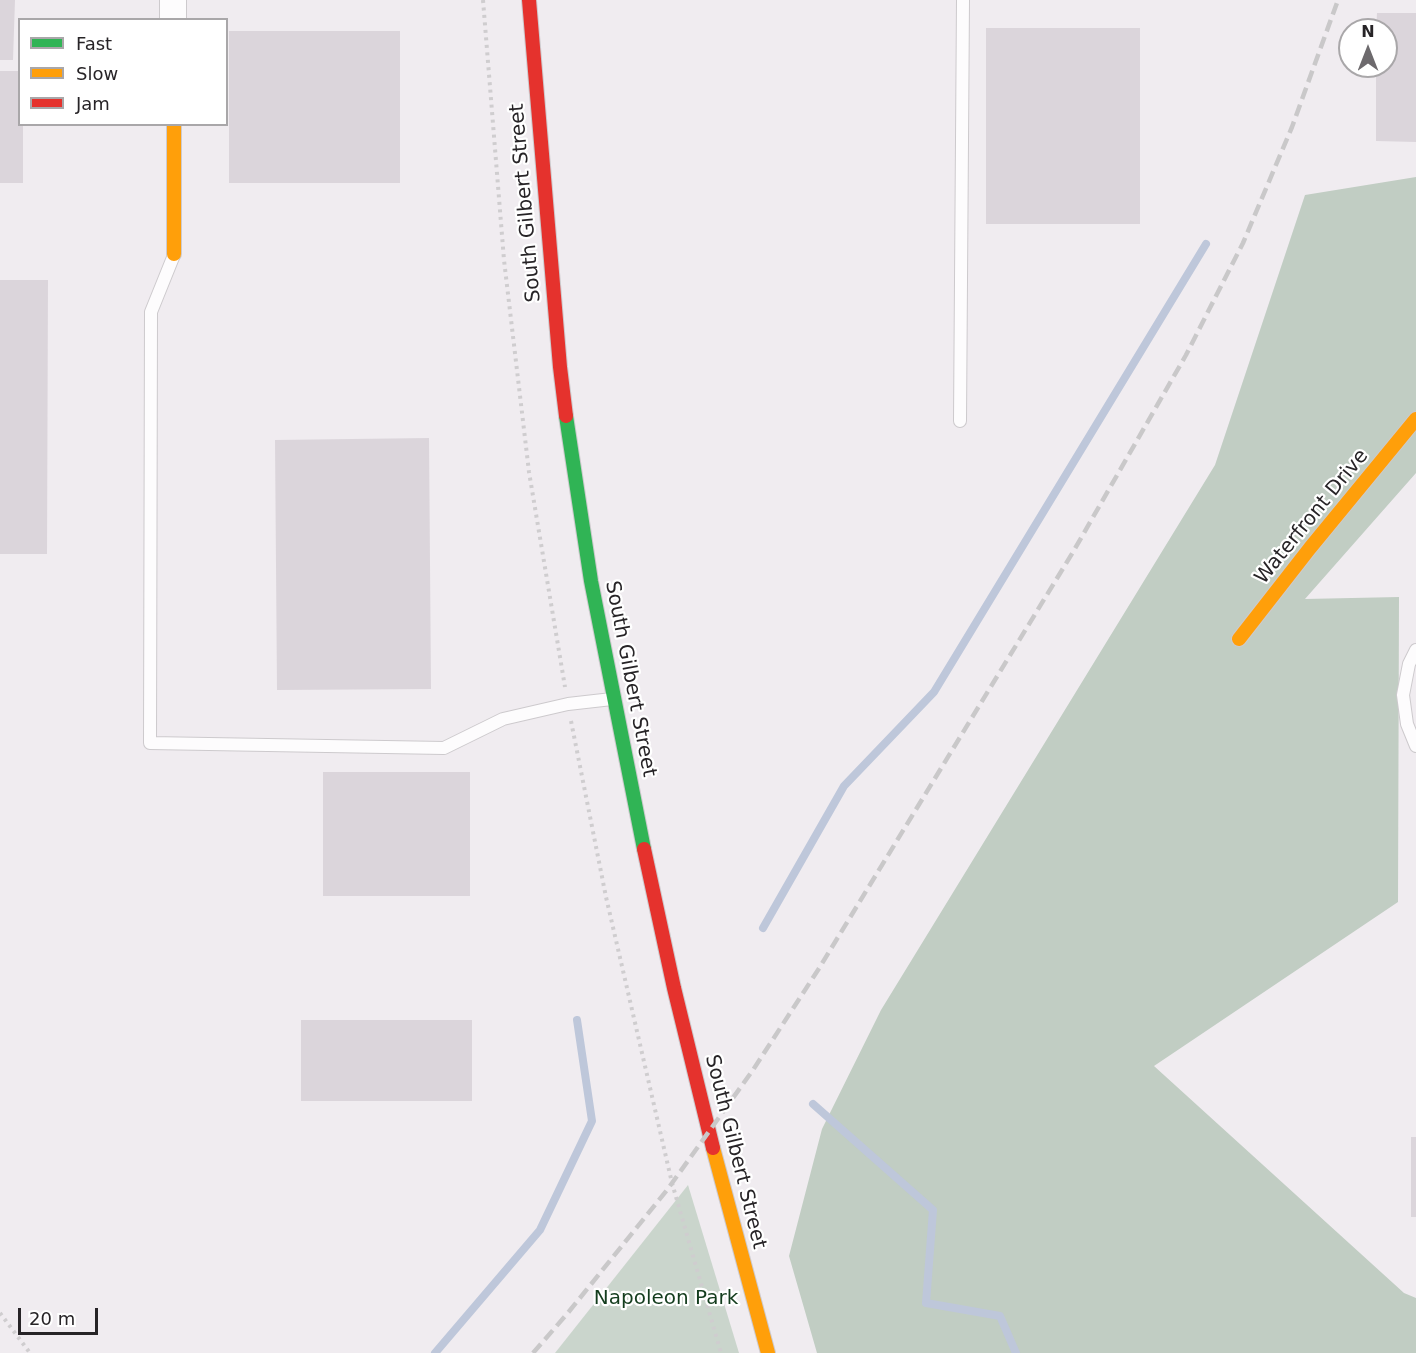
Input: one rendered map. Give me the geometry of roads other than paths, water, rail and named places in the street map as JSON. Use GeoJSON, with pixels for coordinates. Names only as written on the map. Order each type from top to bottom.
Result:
{"type":"FeatureCollection","features":[{"type":"Feature","properties":{"kind":"main road","name":"South Gilbert Street"},"geometry":{"type":"LineString","coordinates":[[529,0],[560,367],[591,581],[674,988],[708,1131],[768,1353]]}},
{"type":"Feature","properties":{"kind":"main road"},"geometry":{"type":"LineString","coordinates":[[174,126],[174,254]]}},
{"type":"Feature","properties":{"kind":"main road","name":"Waterfront Drive"},"geometry":{"type":"LineString","coordinates":[[1239,639],[1416,419]]}},
{"type":"Feature","properties":{"kind":"street"},"geometry":{"type":"LineString","coordinates":[[173,0],[173,18]]}},
{"type":"Feature","properties":{"kind":"lane"},"geometry":{"type":"LineString","coordinates":[[960,421],[963,0]]}},
{"type":"Feature","properties":{"kind":"lane"},"geometry":{"type":"LineString","coordinates":[[174,254],[151,312],[150,742],[444,748],[503,719],[568,704],[614,699]]}},
{"type":"Feature","properties":{"kind":"lane"},"geometry":{"type":"LineString","coordinates":[[1416,650],[1409,663],[1403,695],[1407,724],[1416,746]]}},
{"type":"Feature","properties":{"kind":"waterway"},"geometry":{"type":"LineString","coordinates":[[763,928],[844,786],[934,692],[1206,244]]}},
{"type":"Feature","properties":{"kind":"waterway"},"geometry":{"type":"LineString","coordinates":[[435,1353],[540,1230],[592,1121],[577,1020]]}},
{"type":"Feature","properties":{"kind":"waterway"},"geometry":{"type":"LineString","coordinates":[[813,1104],[933,1210],[926,1303],[1000,1316],[1016,1353]]}},
{"type":"Feature","properties":{"kind":"railway"},"geometry":{"type":"LineString","coordinates":[[533,1353],[667,1190],[753,1070],[818,970],[1073,552],[1186,355],[1243,243],[1292,127],[1338,0]]}},
{"type":"Feature","properties":{"kind":"park label","name":"Napoleon Park"},"geometry":{"type":"Point","coordinates":[666,1299]}}]}
